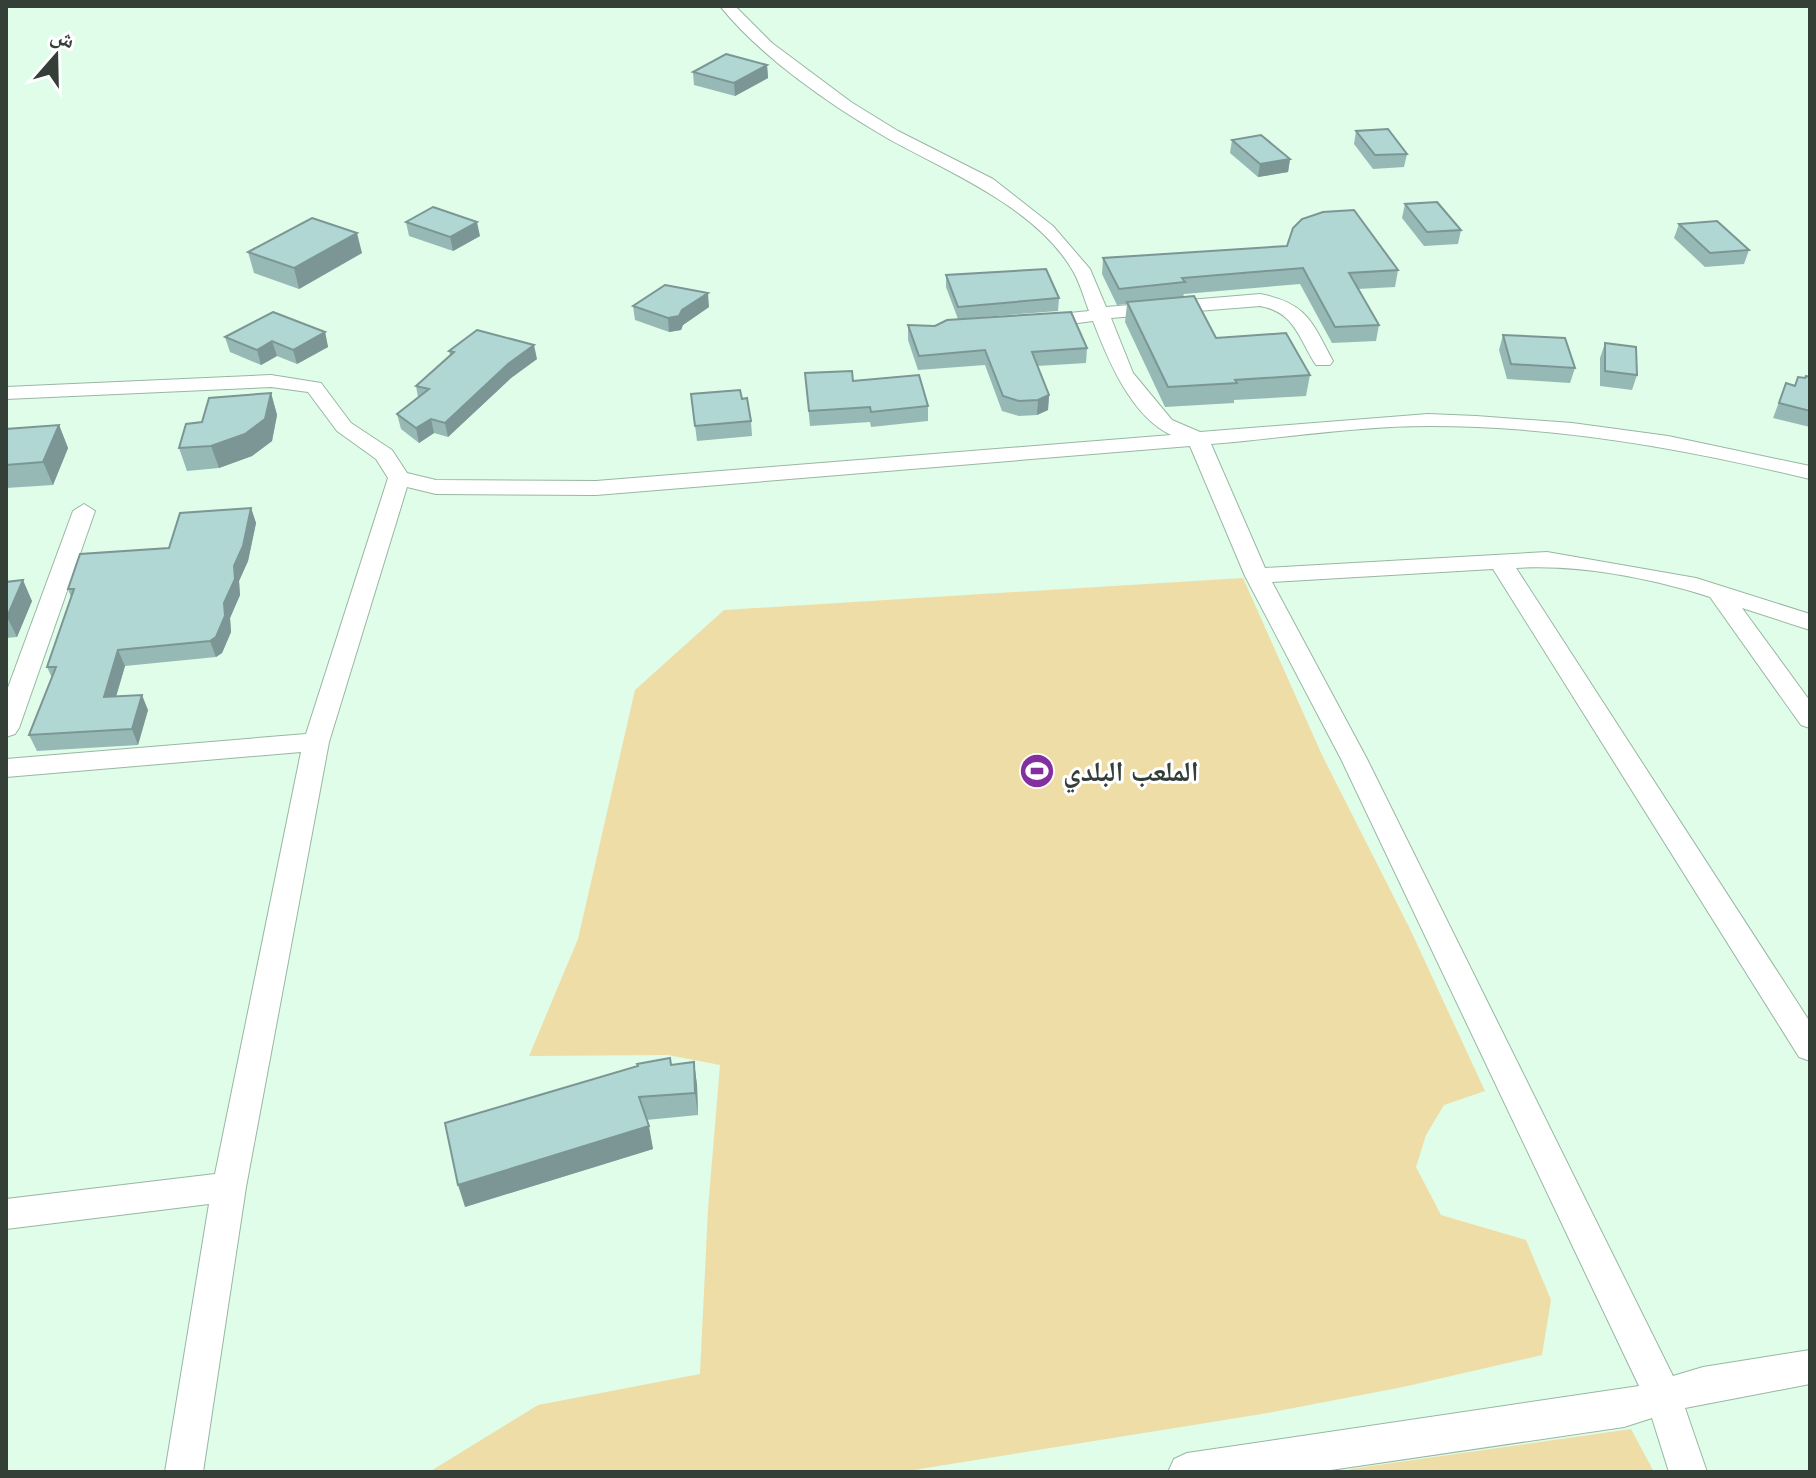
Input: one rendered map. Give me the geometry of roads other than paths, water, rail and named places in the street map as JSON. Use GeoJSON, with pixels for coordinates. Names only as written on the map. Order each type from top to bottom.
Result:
{"type":"FeatureCollection","features":[{"type":"Feature","properties":{"kind":"street"},"geometry":{"type":"LineString","coordinates":[[727,6],[767,46],[846,105],[892,134],[987,183],[1023,208],[1047,230],[1081,269],[1102,313],[1124,374],[1165,424],[1198,439],[1257,576],[1368,786],[1663,1396],[1688,1472]]}},
{"type":"Feature","properties":{"kind":"street"},"geometry":{"type":"LineString","coordinates":[[1015,324],[1076,320],[1102,313],[1260,300],[1281,303],[1293,309],[1323,361]]}},
{"type":"Feature","properties":{"kind":"street"},"geometry":{"type":"LineString","coordinates":[[6,393],[271,381],[297,383],[314,387],[344,427],[384,455],[399,478],[436,487],[596,488],[1412,421],[1473,421],[1563,428],[1655,440],[1810,473]]}},
{"type":"Feature","properties":{"kind":"street"},"geometry":{"type":"LineString","coordinates":[[184,1472],[229,1187],[316,742],[399,478]]}},
{"type":"Feature","properties":{"kind":"street"},"geometry":{"type":"LineString","coordinates":[[6,728],[84,511]]}},
{"type":"Feature","properties":{"kind":"street"},"geometry":{"type":"LineString","coordinates":[[1257,576],[1547,559],[1718,592],[1810,622]]}},
{"type":"Feature","properties":{"kind":"street"},"geometry":{"type":"LineString","coordinates":[[1499,560],[1810,1048]]}},
{"type":"Feature","properties":{"kind":"street"},"geometry":{"type":"LineString","coordinates":[[1718,592],[1810,719]]}},
{"type":"Feature","properties":{"kind":"street"},"geometry":{"type":"LineString","coordinates":[[6,657],[32,655]]}},
{"type":"Feature","properties":{"kind":"street"},"geometry":{"type":"LineString","coordinates":[[6,768],[316,742]]}},
{"type":"Feature","properties":{"kind":"street"},"geometry":{"type":"LineString","coordinates":[[6,1214],[229,1187]]}},
{"type":"Feature","properties":{"kind":"street"},"geometry":{"type":"LineString","coordinates":[[1187,1472],[1624,1409],[1703,1385],[1810,1367]]}},
{"type":"Feature","properties":{"kind":"place","name":"الملعب البلدي"},"geometry":{"type":"Point","coordinates":[1037,771]}}]}
